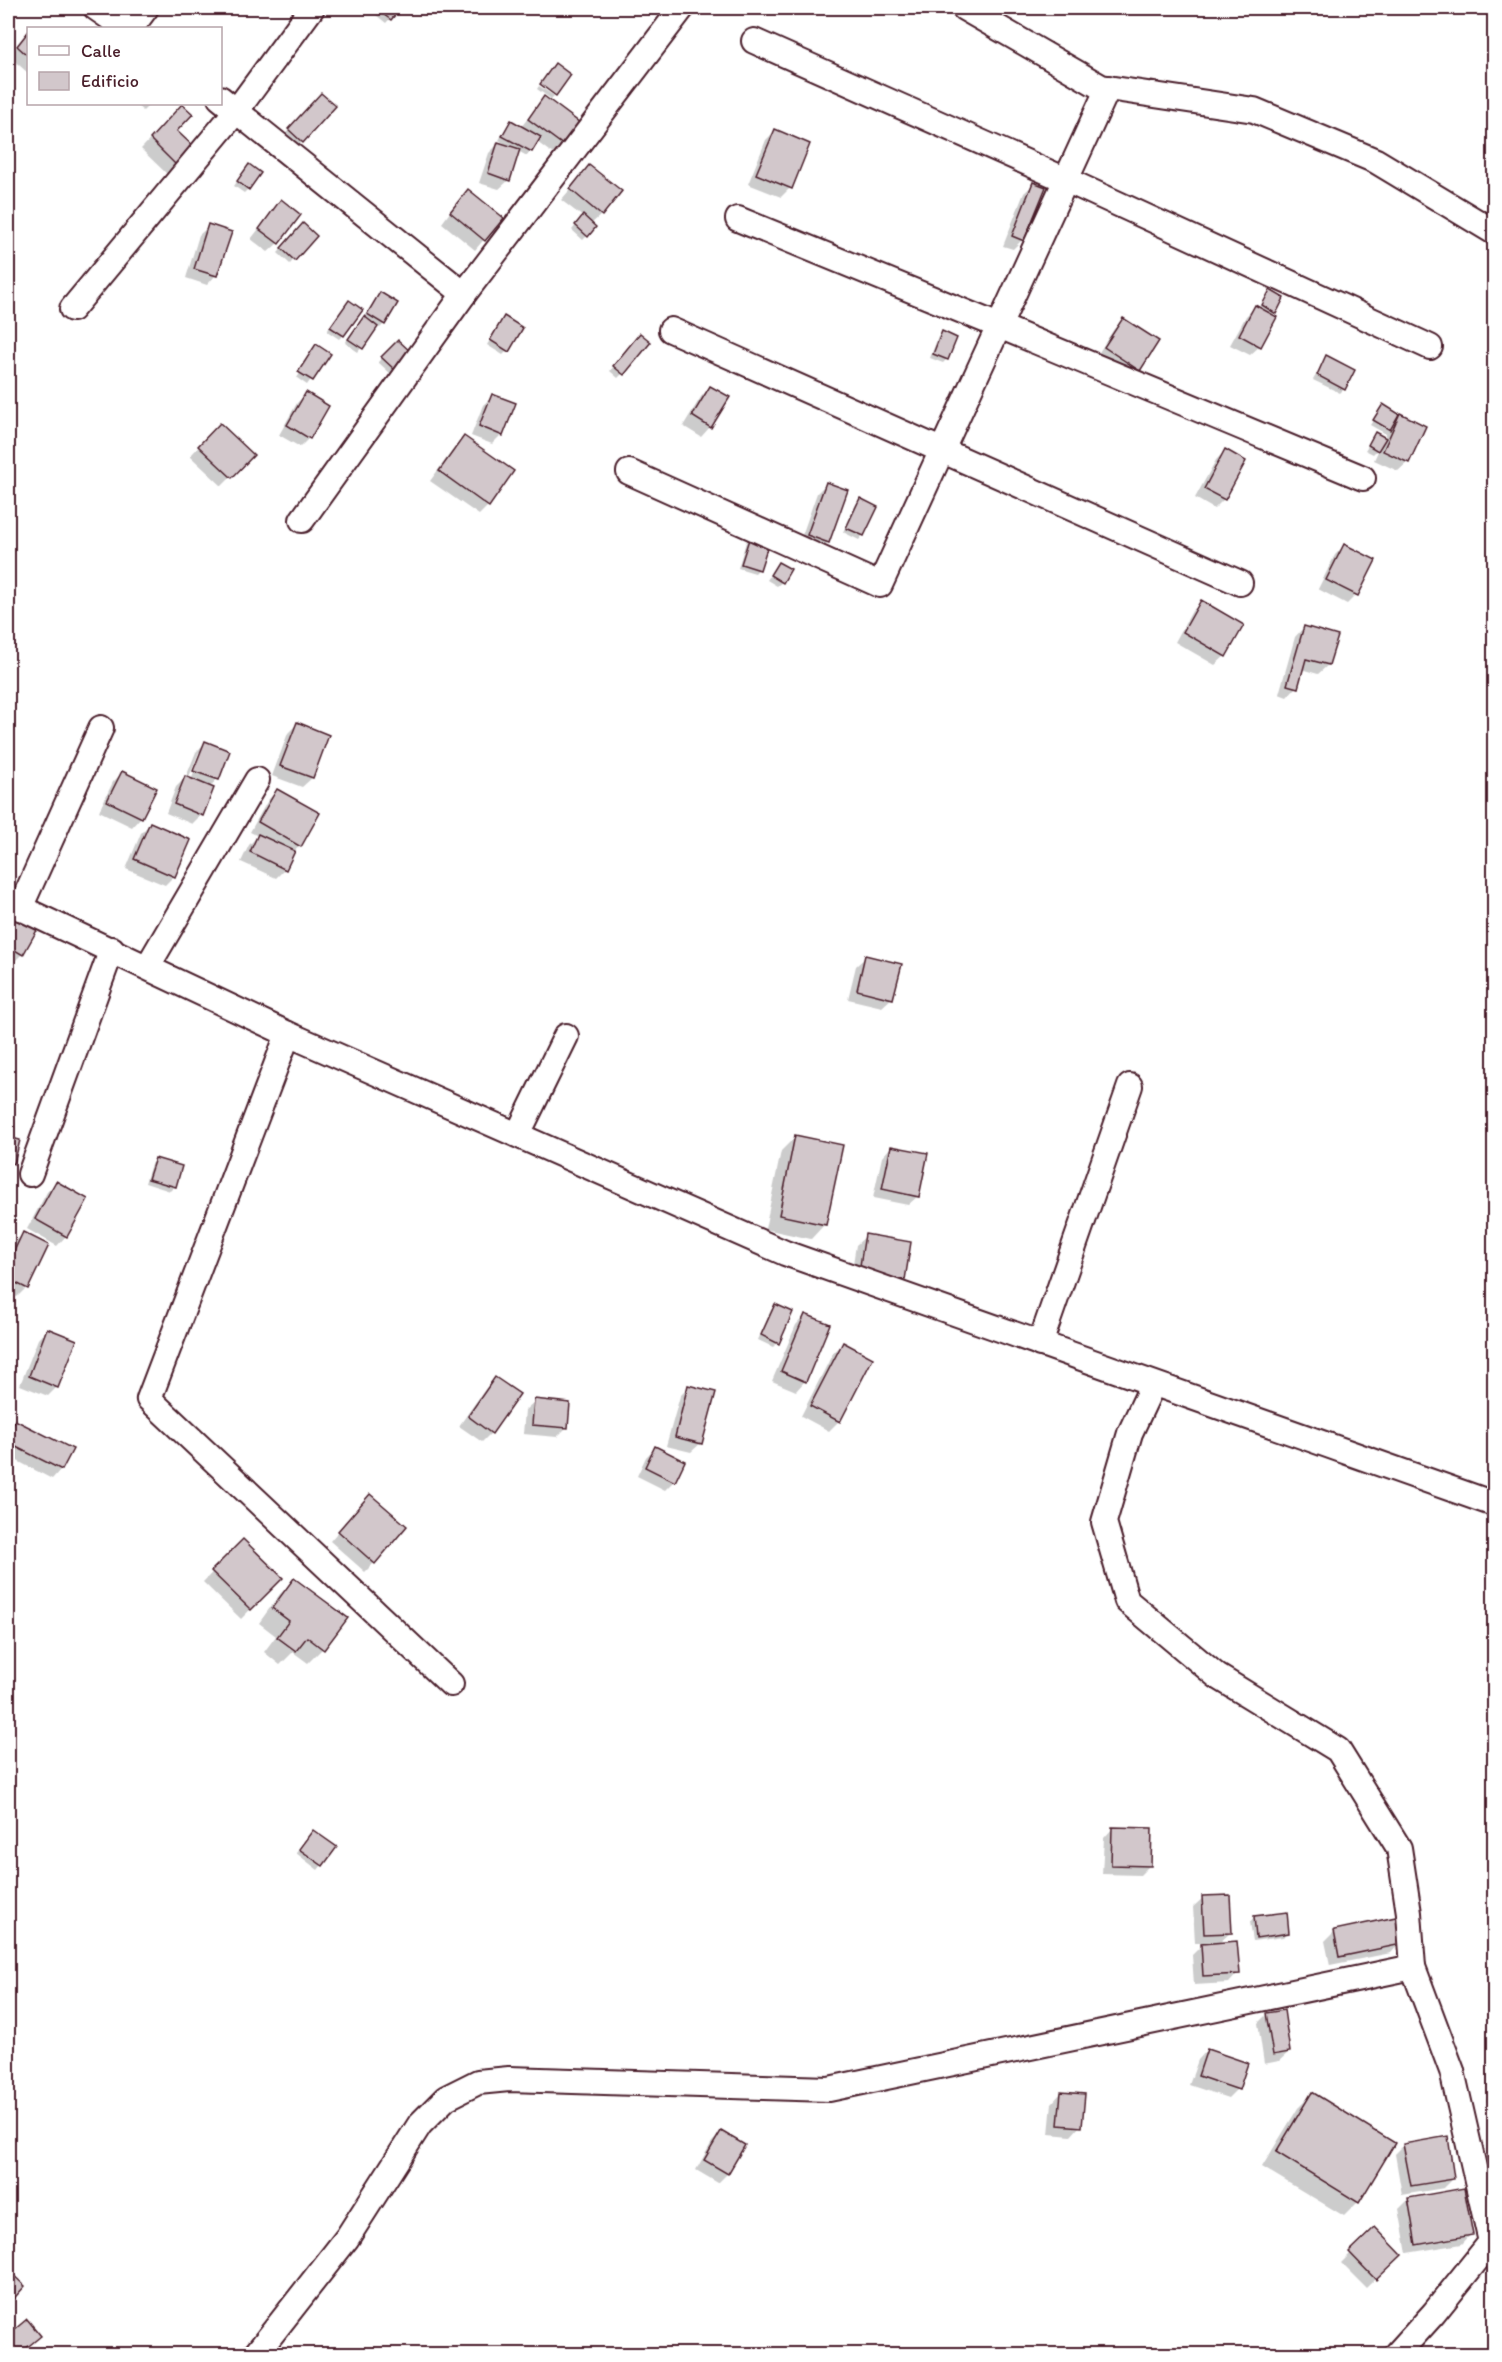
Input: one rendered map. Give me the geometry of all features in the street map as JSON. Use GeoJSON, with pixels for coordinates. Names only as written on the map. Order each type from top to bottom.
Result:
{"type":"FeatureCollection","features":[{"type":"Feature","properties":{"kind":"street"},"geometry":{"type":"LineString","coordinates":[[96,8],[124,27]]}},
{"type":"Feature","properties":{"kind":"street"},"geometry":{"type":"LineString","coordinates":[[132,27],[146,8]]}},
{"type":"Feature","properties":{"kind":"street"},"geometry":{"type":"LineString","coordinates":[[72,309],[229,104],[312,8]]}},
{"type":"Feature","properties":{"kind":"street"},"geometry":{"type":"LineString","coordinates":[[302,520],[464,294],[682,8]]}},
{"type":"Feature","properties":{"kind":"street"},"geometry":{"type":"LineString","coordinates":[[964,8],[1101,87],[1254,110],[1376,161],[1494,232]]}},
{"type":"Feature","properties":{"kind":"street"},"geometry":{"type":"LineString","coordinates":[[754,41],[1066,180],[1430,347]]}},
{"type":"Feature","properties":{"kind":"street"},"geometry":{"type":"LineString","coordinates":[[629,472],[880,585],[1108,88]]}},
{"type":"Feature","properties":{"kind":"street"},"geometry":{"type":"LineString","coordinates":[[229,104],[464,294]]}},
{"type":"Feature","properties":{"kind":"street"},"geometry":{"type":"LineString","coordinates":[[738,219],[1363,478]]}},
{"type":"Feature","properties":{"kind":"street"},"geometry":{"type":"LineString","coordinates":[[671,330],[1240,583]]}},
{"type":"Feature","properties":{"kind":"street"},"geometry":{"type":"LineString","coordinates":[[101,728],[14,905],[148,966],[288,1034],[785,1253],[1494,1504]]}},
{"type":"Feature","properties":{"kind":"street"},"geometry":{"type":"LineString","coordinates":[[148,966],[256,780]]}},
{"type":"Feature","properties":{"kind":"street"},"geometry":{"type":"LineString","coordinates":[[30,1174],[112,950]]}},
{"type":"Feature","properties":{"kind":"street"},"geometry":{"type":"LineString","coordinates":[[288,1034],[148,1399],[451,1684]]}},
{"type":"Feature","properties":{"kind":"street"},"geometry":{"type":"LineString","coordinates":[[518,1134],[566,1036]]}},
{"type":"Feature","properties":{"kind":"street"},"geometry":{"type":"LineString","coordinates":[[1040,1344],[1130,1086]]}},
{"type":"Feature","properties":{"kind":"street"},"geometry":{"type":"LineString","coordinates":[[1153,1384],[1130,1433],[1104,1522],[1127,1601],[1217,1676],[1338,1750],[1399,1848],[1409,1913],[1413,1967],[1452,2071],[1491,2242],[1397,2355]]}},
{"type":"Feature","properties":{"kind":"street"},"geometry":{"type":"LineString","coordinates":[[256,2355],[347,2238],[420,2124],[446,2098],[478,2082],[509,2079],[829,2089],[1413,1967]]}},
{"type":"Feature","properties":{"kind":"building"},"geometry":{"type":"Polygon","coordinates":[[[375,8],[401,8],[391,20],[375,8]]]}},
{"type":"Feature","properties":{"kind":"building"},"geometry":{"type":"Polygon","coordinates":[[[27,33],[27,55],[17,46],[27,33]]]}},
{"type":"Feature","properties":{"kind":"building"},"geometry":{"type":"Polygon","coordinates":[[[555,63],[571,75],[556,96],[540,84],[555,63]]]}},
{"type":"Feature","properties":{"kind":"building"},"geometry":{"type":"Polygon","coordinates":[[[321,93],[336,106],[303,143],[288,129],[321,93]]]}},
{"type":"Feature","properties":{"kind":"building"},"geometry":{"type":"Polygon","coordinates":[[[544,96],[580,123],[563,145],[528,119],[544,96]]]}},
{"type":"Feature","properties":{"kind":"building"},"geometry":{"type":"Polygon","coordinates":[[[181,105],[193,114],[177,131],[194,147],[177,166],[150,139],[181,105]]]}},
{"type":"Feature","properties":{"kind":"building"},"geometry":{"type":"Polygon","coordinates":[[[511,120],[541,137],[532,152],[502,136],[511,120]]]}},
{"type":"Feature","properties":{"kind":"building"},"geometry":{"type":"Polygon","coordinates":[[[775,129],[810,144],[792,189],[756,174],[775,129]]]}},
{"type":"Feature","properties":{"kind":"building"},"geometry":{"type":"Polygon","coordinates":[[[498,142],[520,149],[510,181],[488,173],[498,142]]]}},
{"type":"Feature","properties":{"kind":"building"},"geometry":{"type":"Polygon","coordinates":[[[249,164],[261,173],[249,190],[237,181],[249,164]]]}},
{"type":"Feature","properties":{"kind":"building"},"geometry":{"type":"Polygon","coordinates":[[[589,165],[622,191],[602,216],[570,189],[589,165]]]}},
{"type":"Feature","properties":{"kind":"building"},"geometry":{"type":"Polygon","coordinates":[[[1033,182],[1046,187],[1024,241],[1012,236],[1033,182]]]}},
{"type":"Feature","properties":{"kind":"building"},"geometry":{"type":"Polygon","coordinates":[[[468,189],[504,218],[485,241],[450,212],[468,189]]]}},
{"type":"Feature","properties":{"kind":"building"},"geometry":{"type":"Polygon","coordinates":[[[281,199],[301,215],[279,244],[259,229],[281,199]]]}},
{"type":"Feature","properties":{"kind":"building"},"geometry":{"type":"Polygon","coordinates":[[[583,215],[596,227],[588,237],[575,225],[583,215]]]}},
{"type":"Feature","properties":{"kind":"building"},"geometry":{"type":"Polygon","coordinates":[[[303,223],[317,236],[295,261],[281,248],[303,223]]]}},
{"type":"Feature","properties":{"kind":"building"},"geometry":{"type":"Polygon","coordinates":[[[208,224],[232,232],[217,276],[194,269],[208,224]]]}},
{"type":"Feature","properties":{"kind":"building"},"geometry":{"type":"Polygon","coordinates":[[[1270,290],[1284,298],[1276,314],[1262,305],[1270,290]]]}},
{"type":"Feature","properties":{"kind":"building"},"geometry":{"type":"Polygon","coordinates":[[[380,292],[398,303],[385,325],[367,314],[380,292]]]}},
{"type":"Feature","properties":{"kind":"building"},"geometry":{"type":"Polygon","coordinates":[[[349,300],[363,310],[344,336],[330,327],[349,300]]]}},
{"type":"Feature","properties":{"kind":"building"},"geometry":{"type":"Polygon","coordinates":[[[1255,305],[1277,317],[1261,347],[1239,335],[1255,305]]]}},
{"type":"Feature","properties":{"kind":"building"},"geometry":{"type":"Polygon","coordinates":[[[364,316],[378,327],[363,349],[348,339],[364,316]]]}},
{"type":"Feature","properties":{"kind":"building"},"geometry":{"type":"Polygon","coordinates":[[[504,316],[523,328],[509,352],[490,340],[504,316]]]}},
{"type":"Feature","properties":{"kind":"building"},"geometry":{"type":"Polygon","coordinates":[[[1123,318],[1159,341],[1140,371],[1104,347],[1123,318]]]}},
{"type":"Feature","properties":{"kind":"building"},"geometry":{"type":"Polygon","coordinates":[[[942,331],[957,338],[948,360],[933,354],[942,331]]]}},
{"type":"Feature","properties":{"kind":"building"},"geometry":{"type":"Polygon","coordinates":[[[640,333],[651,342],[624,375],[613,366],[640,333]]]}},
{"type":"Feature","properties":{"kind":"building"},"geometry":{"type":"Polygon","coordinates":[[[398,340],[412,353],[396,371],[381,357],[398,340]]]}},
{"type":"Feature","properties":{"kind":"building"},"geometry":{"type":"Polygon","coordinates":[[[316,344],[331,354],[313,381],[298,372],[316,344]]]}},
{"type":"Feature","properties":{"kind":"building"},"geometry":{"type":"Polygon","coordinates":[[[1326,355],[1355,370],[1345,390],[1317,375],[1326,355]]]}},
{"type":"Feature","properties":{"kind":"building"},"geometry":{"type":"Polygon","coordinates":[[[710,386],[730,397],[711,428],[692,416],[710,386]]]}},
{"type":"Feature","properties":{"kind":"building"},"geometry":{"type":"Polygon","coordinates":[[[306,392],[329,406],[310,439],[287,425],[306,392]]]}},
{"type":"Feature","properties":{"kind":"building"},"geometry":{"type":"Polygon","coordinates":[[[492,394],[516,403],[503,436],[479,426],[492,394]]]}},
{"type":"Feature","properties":{"kind":"building"},"geometry":{"type":"Polygon","coordinates":[[[1383,404],[1399,414],[1390,430],[1373,420],[1383,404]]]}},
{"type":"Feature","properties":{"kind":"building"},"geometry":{"type":"Polygon","coordinates":[[[1400,413],[1426,426],[1409,463],[1383,451],[1400,413]]]}},
{"type":"Feature","properties":{"kind":"building"},"geometry":{"type":"Polygon","coordinates":[[[220,423],[254,455],[232,478],[198,446],[220,423]]]}},
{"type":"Feature","properties":{"kind":"building"},"geometry":{"type":"Polygon","coordinates":[[[1375,432],[1386,438],[1378,451],[1368,445],[1375,432]]]}},
{"type":"Feature","properties":{"kind":"building"},"geometry":{"type":"Polygon","coordinates":[[[464,436],[514,471],[489,507],[439,471],[464,436]]]}},
{"type":"Feature","properties":{"kind":"building"},"geometry":{"type":"Polygon","coordinates":[[[1225,449],[1246,461],[1225,500],[1204,489],[1225,449]]]}},
{"type":"Feature","properties":{"kind":"building"},"geometry":{"type":"Polygon","coordinates":[[[826,482],[848,490],[829,543],[807,535],[826,482]]]}},
{"type":"Feature","properties":{"kind":"building"},"geometry":{"type":"Polygon","coordinates":[[[860,498],[878,507],[864,536],[846,528],[860,498]]]}},
{"type":"Feature","properties":{"kind":"building"},"geometry":{"type":"Polygon","coordinates":[[[750,536],[769,542],[760,570],[741,564],[750,536]]]}},
{"type":"Feature","properties":{"kind":"building"},"geometry":{"type":"Polygon","coordinates":[[[1344,544],[1376,560],[1358,596],[1326,580],[1344,544]]]}},
{"type":"Feature","properties":{"kind":"building"},"geometry":{"type":"Polygon","coordinates":[[[778,562],[791,569],[783,583],[770,575],[778,562]]]}},
{"type":"Feature","properties":{"kind":"building"},"geometry":{"type":"Polygon","coordinates":[[[1201,600],[1244,625],[1226,657],[1183,632],[1201,600]]]}},
{"type":"Feature","properties":{"kind":"building"},"geometry":{"type":"Polygon","coordinates":[[[1304,626],[1338,636],[1329,665],[1306,659],[1298,688],[1287,685],[1304,626]]]}},
{"type":"Feature","properties":{"kind":"building"},"geometry":{"type":"Polygon","coordinates":[[[297,722],[329,735],[313,778],[280,766],[297,722]]]}},
{"type":"Feature","properties":{"kind":"building"},"geometry":{"type":"Polygon","coordinates":[[[205,741],[230,751],[219,780],[193,771],[205,741]]]}},
{"type":"Feature","properties":{"kind":"building"},"geometry":{"type":"Polygon","coordinates":[[[122,771],[157,788],[142,818],[107,801],[122,771]]]}},
{"type":"Feature","properties":{"kind":"building"},"geometry":{"type":"Polygon","coordinates":[[[185,776],[214,788],[203,816],[174,804],[185,776]]]}},
{"type":"Feature","properties":{"kind":"building"},"geometry":{"type":"Polygon","coordinates":[[[277,789],[320,813],[301,847],[258,822],[277,789]]]}},
{"type":"Feature","properties":{"kind":"building"},"geometry":{"type":"Polygon","coordinates":[[[150,822],[191,840],[175,877],[134,859],[150,822]]]}},
{"type":"Feature","properties":{"kind":"building"},"geometry":{"type":"Polygon","coordinates":[[[258,834],[295,851],[286,870],[250,852],[258,834]]]}},
{"type":"Feature","properties":{"kind":"building"},"geometry":{"type":"Polygon","coordinates":[[[8,914],[37,930],[23,955],[8,946],[8,914]]]}},
{"type":"Feature","properties":{"kind":"building"},"geometry":{"type":"Polygon","coordinates":[[[865,955],[902,964],[893,999],[857,990],[865,955]]]}},
{"type":"Feature","properties":{"kind":"building"},"geometry":{"type":"Polygon","coordinates":[[[795,1135],[843,1145],[826,1225],[779,1215],[795,1135]]]}},
{"type":"Feature","properties":{"kind":"building"},"geometry":{"type":"Polygon","coordinates":[[[8,1137],[20,1140],[14,1164],[8,1162],[8,1137]]]}},
{"type":"Feature","properties":{"kind":"building"},"geometry":{"type":"Polygon","coordinates":[[[891,1146],[928,1153],[919,1197],[882,1189],[891,1146]]]}},
{"type":"Feature","properties":{"kind":"building"},"geometry":{"type":"Polygon","coordinates":[[[155,1158],[182,1166],[176,1187],[148,1179],[155,1158]]]}},
{"type":"Feature","properties":{"kind":"building"},"geometry":{"type":"Polygon","coordinates":[[[56,1181],[88,1199],[67,1237],[35,1219],[56,1181]]]}},
{"type":"Feature","properties":{"kind":"building"},"geometry":{"type":"Polygon","coordinates":[[[23,1232],[49,1245],[28,1289],[8,1279],[8,1264],[23,1232]]]}},
{"type":"Feature","properties":{"kind":"building"},"geometry":{"type":"Polygon","coordinates":[[[865,1234],[911,1242],[905,1280],[859,1272],[865,1234]]]}},
{"type":"Feature","properties":{"kind":"building"},"geometry":{"type":"Polygon","coordinates":[[[775,1304],[793,1312],[779,1344],[761,1335],[775,1304]]]}},
{"type":"Feature","properties":{"kind":"building"},"geometry":{"type":"Polygon","coordinates":[[[805,1314],[830,1324],[806,1382],[781,1371],[805,1314]]]}},
{"type":"Feature","properties":{"kind":"building"},"geometry":{"type":"Polygon","coordinates":[[[47,1328],[77,1340],[58,1388],[29,1376],[47,1328]]]}},
{"type":"Feature","properties":{"kind":"building"},"geometry":{"type":"Polygon","coordinates":[[[843,1342],[873,1358],[840,1422],[810,1406],[843,1342]]]}},
{"type":"Feature","properties":{"kind":"building"},"geometry":{"type":"Polygon","coordinates":[[[495,1377],[520,1394],[492,1434],[468,1416],[495,1377]]]}},
{"type":"Feature","properties":{"kind":"building"},"geometry":{"type":"Polygon","coordinates":[[[688,1385],[716,1392],[702,1444],[675,1437],[688,1385]]]}},
{"type":"Feature","properties":{"kind":"building"},"geometry":{"type":"Polygon","coordinates":[[[534,1399],[570,1403],[568,1428],[532,1425],[534,1399]]]}},
{"type":"Feature","properties":{"kind":"building"},"geometry":{"type":"Polygon","coordinates":[[[15,1420],[73,1449],[62,1470],[8,1443],[8,1436],[15,1420]]]}},
{"type":"Feature","properties":{"kind":"building"},"geometry":{"type":"Polygon","coordinates":[[[655,1446],[685,1461],[675,1482],[645,1467],[655,1446]]]}},
{"type":"Feature","properties":{"kind":"building"},"geometry":{"type":"Polygon","coordinates":[[[370,1494],[407,1526],[375,1564],[338,1531],[370,1494]]]}},
{"type":"Feature","properties":{"kind":"building"},"geometry":{"type":"Polygon","coordinates":[[[243,1539],[283,1578],[251,1610],[211,1571],[243,1539]]]}},
{"type":"Feature","properties":{"kind":"building"},"geometry":{"type":"Polygon","coordinates":[[[294,1578],[348,1618],[324,1650],[307,1637],[296,1651],[277,1637],[289,1621],[272,1608],[294,1578]]]}},
{"type":"Feature","properties":{"kind":"building"},"geometry":{"type":"Polygon","coordinates":[[[1112,1827],[1152,1828],[1151,1866],[1111,1865],[1112,1827]]]}},
{"type":"Feature","properties":{"kind":"building"},"geometry":{"type":"Polygon","coordinates":[[[313,1830],[337,1847],[323,1866],[299,1849],[313,1830]]]}},
{"type":"Feature","properties":{"kind":"building"},"geometry":{"type":"Polygon","coordinates":[[[1230,1895],[1232,1933],[1204,1934],[1202,1896],[1230,1895]]]}},
{"type":"Feature","properties":{"kind":"building"},"geometry":{"type":"Polygon","coordinates":[[[1287,1912],[1289,1933],[1256,1938],[1254,1916],[1287,1912]]]}},
{"type":"Feature","properties":{"kind":"building"},"geometry":{"type":"Polygon","coordinates":[[[1396,1917],[1402,1944],[1339,1957],[1334,1930],[1396,1917]]]}},
{"type":"Feature","properties":{"kind":"building"},"geometry":{"type":"Polygon","coordinates":[[[1237,1941],[1240,1974],[1203,1976],[1201,1944],[1237,1941]]]}},
{"type":"Feature","properties":{"kind":"building"},"geometry":{"type":"Polygon","coordinates":[[[1284,2010],[1290,2052],[1273,2055],[1266,2013],[1284,2010]]]}},
{"type":"Feature","properties":{"kind":"building"},"geometry":{"type":"Polygon","coordinates":[[[1207,2049],[1248,2063],[1239,2090],[1198,2076],[1207,2049]]]}},
{"type":"Feature","properties":{"kind":"building"},"geometry":{"type":"Polygon","coordinates":[[[1061,2092],[1085,2094],[1082,2127],[1058,2125],[1061,2092]]]}},
{"type":"Feature","properties":{"kind":"building"},"geometry":{"type":"Polygon","coordinates":[[[1312,2092],[1395,2143],[1359,2203],[1276,2152],[1312,2092]]]}},
{"type":"Feature","properties":{"kind":"building"},"geometry":{"type":"Polygon","coordinates":[[[721,2131],[745,2145],[728,2174],[704,2160],[721,2131]]]}},
{"type":"Feature","properties":{"kind":"building"},"geometry":{"type":"Polygon","coordinates":[[[1448,2136],[1454,2179],[1411,2186],[1403,2144],[1448,2136]]]}},
{"type":"Feature","properties":{"kind":"building"},"geometry":{"type":"Polygon","coordinates":[[[1464,2188],[1473,2235],[1416,2245],[1408,2198],[1464,2188]]]}},
{"type":"Feature","properties":{"kind":"building"},"geometry":{"type":"Polygon","coordinates":[[[1375,2227],[1402,2255],[1376,2280],[1349,2252],[1375,2227]]]}},
{"type":"Feature","properties":{"kind":"building"},"geometry":{"type":"Polygon","coordinates":[[[10,2272],[25,2286],[8,2305],[8,2275],[10,2272]]]}},
{"type":"Feature","properties":{"kind":"building"},"geometry":{"type":"Polygon","coordinates":[[[27,2319],[41,2336],[19,2354],[8,2354],[8,2335],[27,2319]]]}}]}
